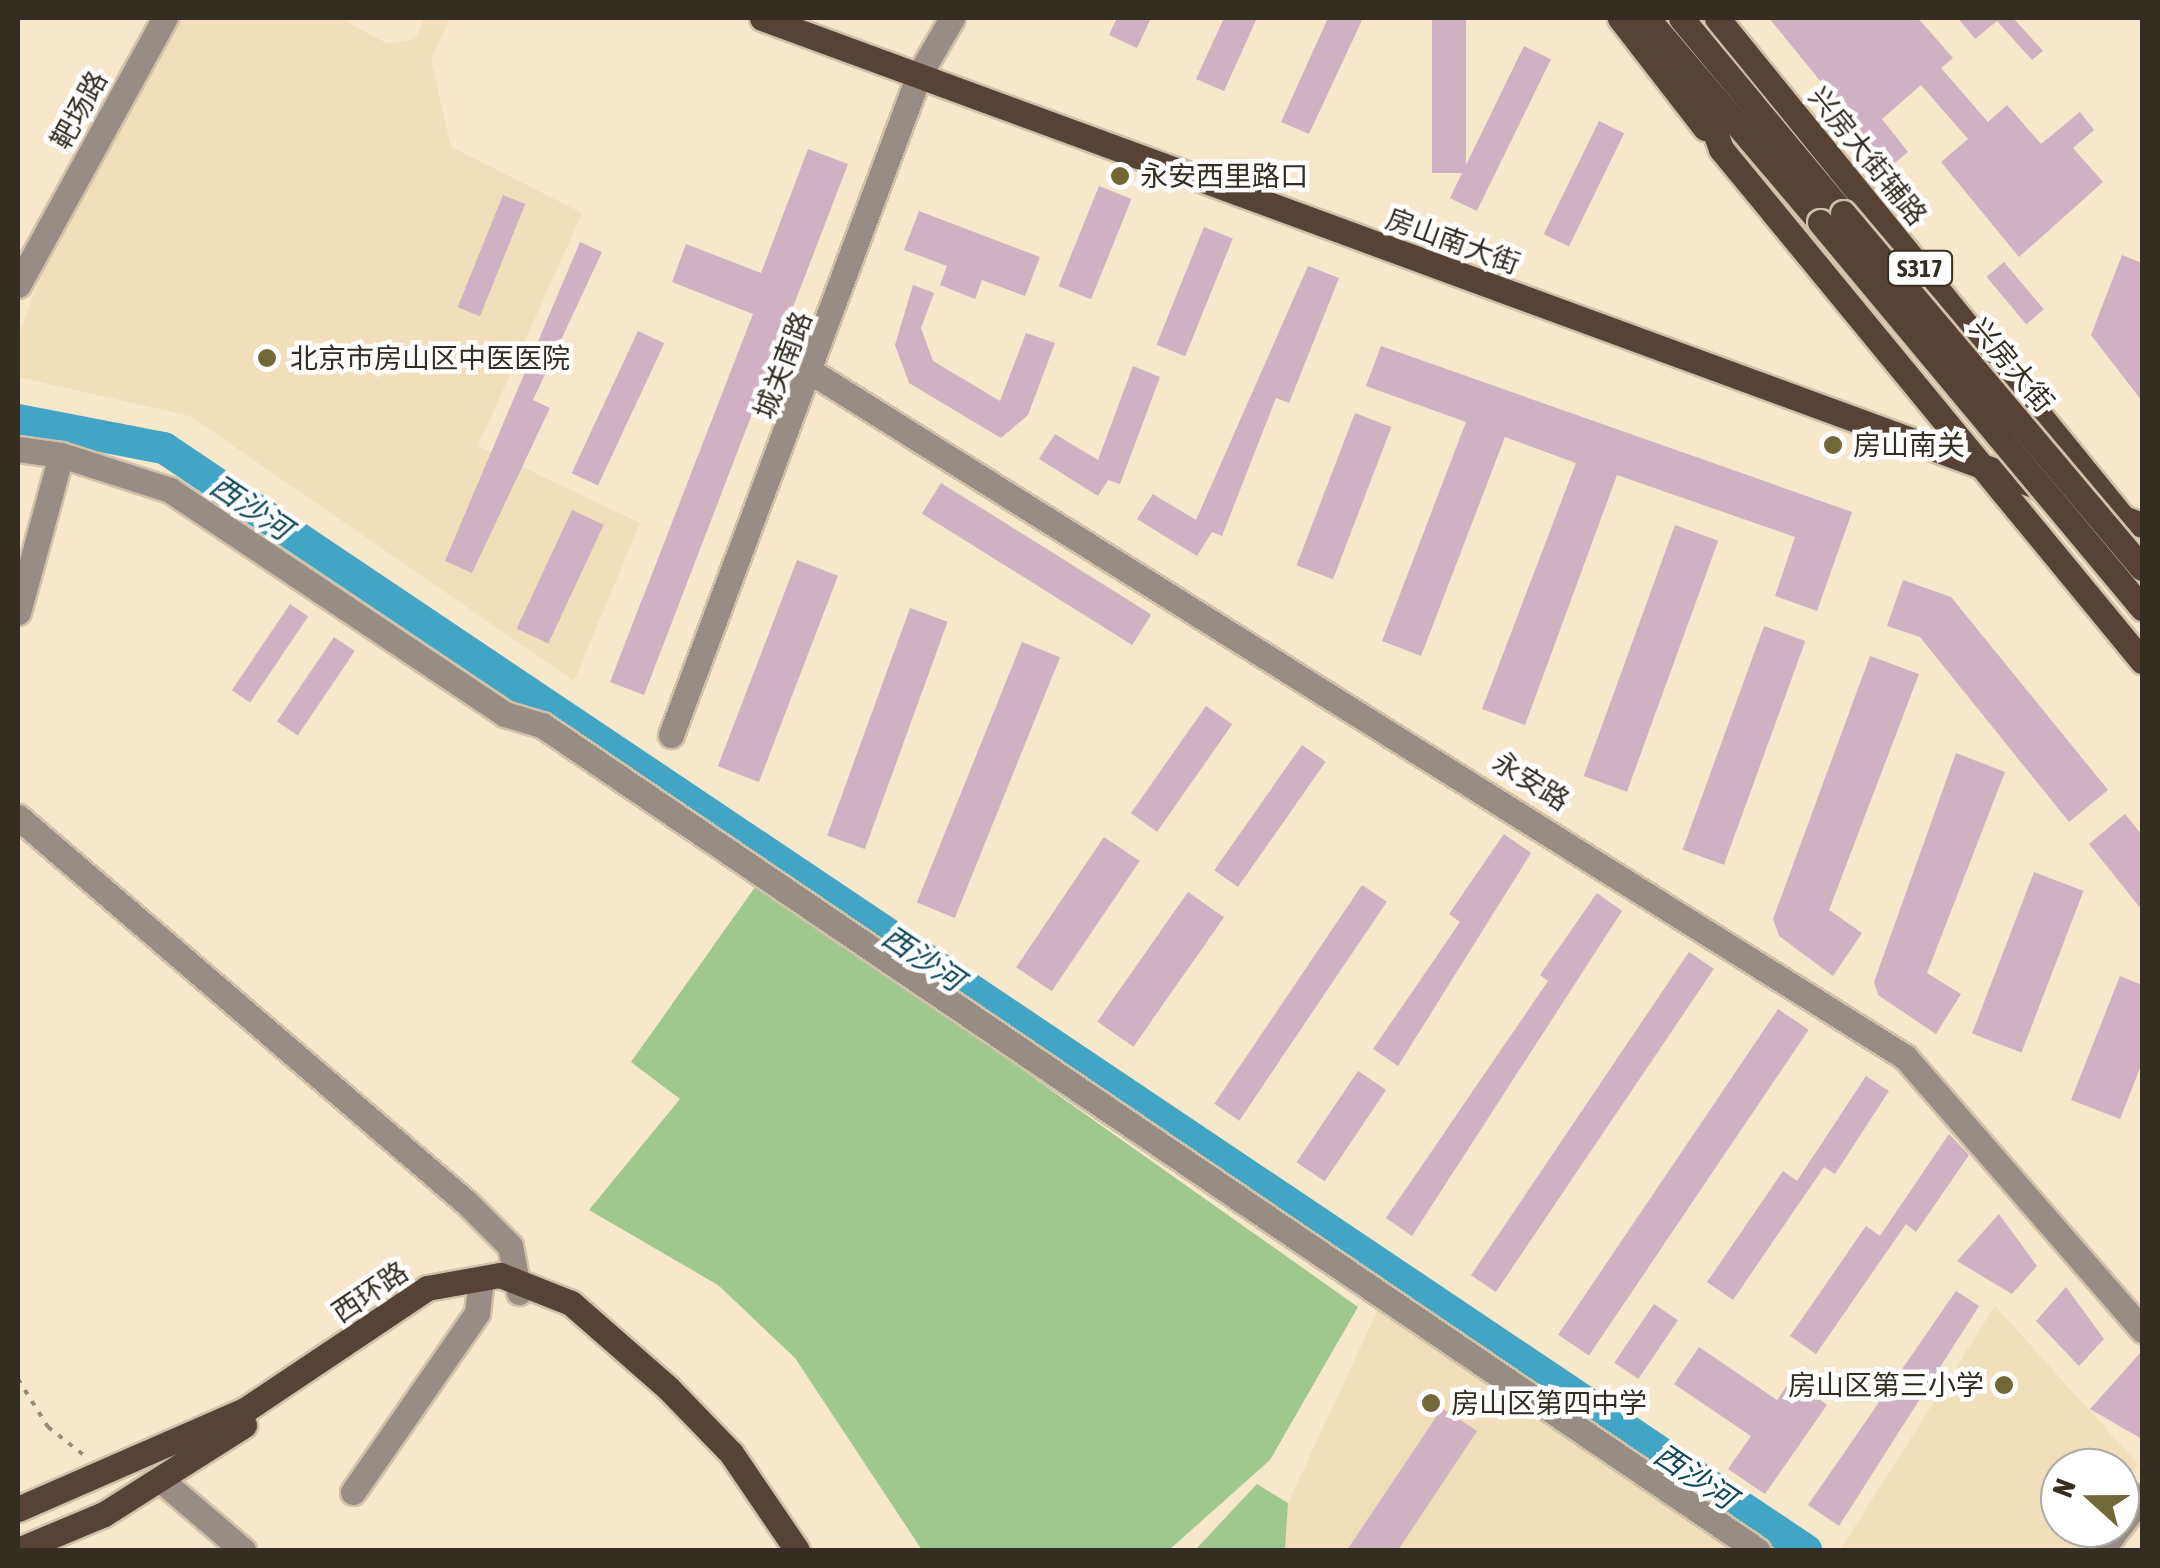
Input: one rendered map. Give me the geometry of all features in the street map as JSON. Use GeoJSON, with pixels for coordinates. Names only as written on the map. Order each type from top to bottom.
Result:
{"type":"FeatureCollection","features":[{"type":"Feature","properties":{"kind":"main road","name":"房山南大街"},"geometry":{"type":"LineString","coordinates":[[762,18],[2133,522]]}},
{"type":"Feature","properties":{"kind":"main road","name":"兴房大街"},"geometry":{"type":"LineString","coordinates":[[1620,18],[1721,149],[2142,661]]}},
{"type":"Feature","properties":{"kind":"main road","name":"兴房大街"},"geometry":{"type":"LineString","coordinates":[[1647,18],[1695,76],[1831,217],[2142,568]]}},
{"type":"Feature","properties":{"kind":"main road","name":"兴房大街"},"geometry":{"type":"LineString","coordinates":[[1680,18],[1831,217],[2142,608]]}},
{"type":"Feature","properties":{"kind":"main road","name":"兴房大街辅路"},"geometry":{"type":"LineString","coordinates":[[1716,18],[2133,522]]}},
{"type":"Feature","properties":{"kind":"main road","name":"兴房大街"},"geometry":{"type":"LineString","coordinates":[[1695,76],[1721,149]]}},
{"type":"Feature","properties":{"kind":"main road","name":"S317"},"geometry":{"type":"LineString","coordinates":[[2133,522],[2142,541]]}},
{"type":"Feature","properties":{"kind":"main road","name":"西环路"},"geometry":{"type":"LineString","coordinates":[[18,1509],[245,1410],[427,1288],[479,1276],[521,1286],[580,1308],[668,1388],[731,1453],[797,1550]]}},
{"type":"Feature","properties":{"kind":"main road","name":"西环路"},"geometry":{"type":"LineString","coordinates":[[18,1550],[73,1531],[161,1480],[416,1308],[480,1288],[521,1286],[569,1316],[666,1404],[784,1550]]}},
{"type":"Feature","properties":{"kind":"street","name":"靶场路"},"geometry":{"type":"LineString","coordinates":[[18,285],[165,18]]}},
{"type":"Feature","properties":{"kind":"street","name":"城关南路"},"geometry":{"type":"LineString","coordinates":[[671,736],[814,373],[919,75],[952,18]]}},
{"type":"Feature","properties":{"kind":"street","name":"永安路"},"geometry":{"type":"LineString","coordinates":[[814,373],[1905,1057],[2142,1330]]}},
{"type":"Feature","properties":{"kind":"street"},"geometry":{"type":"LineString","coordinates":[[18,449],[61,455],[170,490],[506,714],[542,725],[1757,1550]]}},
{"type":"Feature","properties":{"kind":"street"},"geometry":{"type":"LineString","coordinates":[[18,612],[61,455]]}},
{"type":"Feature","properties":{"kind":"street"},"geometry":{"type":"LineString","coordinates":[[18,817],[467,1203],[510,1246],[521,1286]]}},
{"type":"Feature","properties":{"kind":"street"},"geometry":{"type":"LineString","coordinates":[[353,1492],[478,1313],[480,1288]]}},
{"type":"Feature","properties":{"kind":"street"},"geometry":{"type":"LineString","coordinates":[[161,1480],[244,1550]]}},
{"type":"Feature","properties":{"kind":"path"},"geometry":{"type":"LineString","coordinates":[[18,1379],[48,1427],[105,1471]]}},
{"type":"Feature","properties":{"kind":"shaded area","name":"北京市房山区中医医院"},"geometry":{"type":"Polygon","coordinates":[[[181,18],[339,18],[388,44],[415,39],[425,18],[450,18],[431,60],[451,147],[582,213],[478,446],[640,523],[574,681],[190,416],[18,377],[18,339],[40,276],[181,18]]]}},
{"type":"Feature","properties":{"kind":"shaded area","name":"房山区第四中学"},"geometry":{"type":"Polygon","coordinates":[[[1381,1303],[1743,1550],[1285,1550],[1288,1503],[1381,1303]]]}},
{"type":"Feature","properties":{"kind":"shaded area","name":"房山区第三小学"},"geometry":{"type":"Polygon","coordinates":[[[1995,1306],[2124,1448],[2040,1448],[2040,1548],[2079,1550],[1840,1550],[1995,1306]]]}},
{"type":"Feature","properties":{"kind":"green space"},"geometry":{"type":"Polygon","coordinates":[[[758,883],[1358,1307],[1270,1460],[1169,1550],[922,1550],[795,1358],[718,1285],[589,1210],[680,1099],[631,1062],[758,883]]]}},
{"type":"Feature","properties":{"kind":"green space"},"geometry":{"type":"Polygon","coordinates":[[[1257,1484],[1288,1503],[1285,1550],[1195,1550],[1257,1484]]]}},
{"type":"Feature","properties":{"kind":"building"},"geometry":{"type":"Polygon","coordinates":[[[1117,18],[1151,18],[1137,48],[1109,35],[1117,18]]]}},
{"type":"Feature","properties":{"kind":"building"},"geometry":{"type":"Polygon","coordinates":[[[1224,18],[1257,18],[1224,91],[1196,79],[1224,18]]]}},
{"type":"Feature","properties":{"kind":"building"},"geometry":{"type":"Polygon","coordinates":[[[1328,18],[1363,18],[1309,134],[1281,122],[1328,18]]]}},
{"type":"Feature","properties":{"kind":"building"},"geometry":{"type":"Polygon","coordinates":[[[1432,18],[1466,18],[1466,173],[1432,173],[1432,18]]]}},
{"type":"Feature","properties":{"kind":"building"},"geometry":{"type":"Polygon","coordinates":[[[1769,18],[1918,18],[1953,58],[1941,68],[1988,122],[2007,105],[2041,144],[2080,112],[2094,130],[2073,148],[2103,182],[2019,257],[1941,162],[1968,139],[1921,85],[1882,119],[1908,152],[1890,167],[1769,18]]]}},
{"type":"Feature","properties":{"kind":"building"},"geometry":{"type":"Polygon","coordinates":[[[1958,18],[2013,18],[2043,51],[2032,60],[1997,21],[1975,39],[1958,18]]]}},
{"type":"Feature","properties":{"kind":"building"},"geometry":{"type":"Polygon","coordinates":[[[1524,46],[1551,59],[1477,211],[1450,198],[1524,46]]]}},
{"type":"Feature","properties":{"kind":"building"},"geometry":{"type":"Polygon","coordinates":[[[1599,121],[1624,133],[1569,247],[1544,234],[1599,121]]]}},
{"type":"Feature","properties":{"kind":"building"},"geometry":{"type":"Polygon","coordinates":[[[808,149],[848,164],[644,695],[610,682],[753,314],[672,282],[686,244],[761,273],[808,149]]]}},
{"type":"Feature","properties":{"kind":"building"},"geometry":{"type":"Polygon","coordinates":[[[1099,186],[1131,199],[1091,299],[1059,286],[1099,186]]]}},
{"type":"Feature","properties":{"kind":"building"},"geometry":{"type":"Polygon","coordinates":[[[503,195],[525,204],[480,316],[458,307],[503,195]]]}},
{"type":"Feature","properties":{"kind":"building"},"geometry":{"type":"Polygon","coordinates":[[[919,211],[1040,257],[1025,296],[982,280],[975,299],[940,285],[947,266],[904,250],[919,211]]]}},
{"type":"Feature","properties":{"kind":"building"},"geometry":{"type":"Polygon","coordinates":[[[1204,227],[1233,239],[1185,356],[1156,345],[1204,227]]]}},
{"type":"Feature","properties":{"kind":"building"},"geometry":{"type":"Polygon","coordinates":[[[580,242],[602,252],[533,400],[550,408],[472,573],[445,561],[580,242]]]}},
{"type":"Feature","properties":{"kind":"building"},"geometry":{"type":"Polygon","coordinates":[[[2122,255],[2142,263],[2142,401],[2091,335],[2122,255]]]}},
{"type":"Feature","properties":{"kind":"building"},"geometry":{"type":"Polygon","coordinates":[[[2004,262],[2044,309],[2026,324],[1986,277],[2004,262]]]}},
{"type":"Feature","properties":{"kind":"building"},"geometry":{"type":"Polygon","coordinates":[[[1308,266],[1339,278],[1289,403],[1276,398],[1222,536],[1212,532],[1197,556],[1137,519],[1153,494],[1196,520],[1308,266]]]}},
{"type":"Feature","properties":{"kind":"building"},"geometry":{"type":"Polygon","coordinates":[[[913,285],[934,293],[921,328],[933,361],[1000,401],[1026,333],[1055,343],[1028,415],[1001,438],[909,383],[895,345],[913,285]]]}},
{"type":"Feature","properties":{"kind":"building"},"geometry":{"type":"Polygon","coordinates":[[[638,331],[664,343],[598,486],[572,473],[638,331]]]}},
{"type":"Feature","properties":{"kind":"building"},"geometry":{"type":"Polygon","coordinates":[[[1381,346],[1852,512],[1817,611],[1775,596],[1795,537],[1617,475],[1525,725],[1482,709],[1576,463],[1505,437],[1421,656],[1382,641],[1466,422],[1366,386],[1381,346]]]}},
{"type":"Feature","properties":{"kind":"building"},"geometry":{"type":"Polygon","coordinates":[[[1133,366],[1160,377],[1120,484],[1108,480],[1098,496],[1039,459],[1055,434],[1098,460],[1133,366]]]}},
{"type":"Feature","properties":{"kind":"building"},"geometry":{"type":"Polygon","coordinates":[[[1355,413],[1391,427],[1333,579],[1297,565],[1355,413]]]}},
{"type":"Feature","properties":{"kind":"building"},"geometry":{"type":"Polygon","coordinates":[[[941,483],[1151,614],[1132,645],[922,514],[941,483]]]}},
{"type":"Feature","properties":{"kind":"building"},"geometry":{"type":"Polygon","coordinates":[[[572,510],[604,525],[548,644],[517,629],[572,510]]]}},
{"type":"Feature","properties":{"kind":"building"},"geometry":{"type":"Polygon","coordinates":[[[1675,525],[1718,541],[1627,792],[1584,776],[1675,525]]]}},
{"type":"Feature","properties":{"kind":"building"},"geometry":{"type":"Polygon","coordinates":[[[797,560],[838,576],[759,782],[718,766],[797,560]]]}},
{"type":"Feature","properties":{"kind":"building"},"geometry":{"type":"Polygon","coordinates":[[[1903,580],[1951,597],[2108,790],[2069,822],[1920,637],[1887,626],[1903,580]]]}},
{"type":"Feature","properties":{"kind":"building"},"geometry":{"type":"Polygon","coordinates":[[[290,604],[308,616],[250,703],[232,690],[290,604]]]}},
{"type":"Feature","properties":{"kind":"building"},"geometry":{"type":"Polygon","coordinates":[[[910,608],[948,622],[865,849],[827,835],[910,608]]]}},
{"type":"Feature","properties":{"kind":"building"},"geometry":{"type":"Polygon","coordinates":[[[1764,626],[1805,641],[1724,865],[1683,850],[1764,626]]]}},
{"type":"Feature","properties":{"kind":"building"},"geometry":{"type":"Polygon","coordinates":[[[334,637],[355,651],[298,736],[277,722],[334,637]]]}},
{"type":"Feature","properties":{"kind":"building"},"geometry":{"type":"Polygon","coordinates":[[[1022,642],[1060,657],[955,918],[917,903],[1022,642]]]}},
{"type":"Feature","properties":{"kind":"building"},"geometry":{"type":"Polygon","coordinates":[[[1870,656],[1919,674],[1829,910],[1862,933],[1833,976],[1779,936],[1773,919],[1870,656]]]}},
{"type":"Feature","properties":{"kind":"building"},"geometry":{"type":"Polygon","coordinates":[[[1206,706],[1232,724],[1157,832],[1131,813],[1206,706]]]}},
{"type":"Feature","properties":{"kind":"building"},"geometry":{"type":"Polygon","coordinates":[[[1302,745],[1326,762],[1238,887],[1214,870],[1302,745]]]}},
{"type":"Feature","properties":{"kind":"building"},"geometry":{"type":"Polygon","coordinates":[[[1956,753],[2005,772],[1927,973],[1961,994],[1936,1034],[1878,995],[1874,982],[1956,753]]]}},
{"type":"Feature","properties":{"kind":"building"},"geometry":{"type":"Polygon","coordinates":[[[2125,814],[2142,835],[2142,910],[2089,844],[2125,814]]]}},
{"type":"Feature","properties":{"kind":"building"},"geometry":{"type":"Polygon","coordinates":[[[1504,834],[1531,853],[1398,1066],[1373,1049],[1460,922],[1449,914],[1504,834]]]}},
{"type":"Feature","properties":{"kind":"building"},"geometry":{"type":"Polygon","coordinates":[[[1104,837],[1140,861],[1052,991],[1016,967],[1104,837]]]}},
{"type":"Feature","properties":{"kind":"building"},"geometry":{"type":"Polygon","coordinates":[[[2034,872],[2083,891],[2021,1053],[1972,1034],[2034,872]]]}},
{"type":"Feature","properties":{"kind":"building"},"geometry":{"type":"Polygon","coordinates":[[[1362,885],[1387,902],[1239,1121],[1214,1104],[1362,885]]]}},
{"type":"Feature","properties":{"kind":"building"},"geometry":{"type":"Polygon","coordinates":[[[1188,892],[1224,917],[1133,1047],[1097,1021],[1188,892]]]}},
{"type":"Feature","properties":{"kind":"building"},"geometry":{"type":"Polygon","coordinates":[[[1597,893],[1622,911],[1412,1236],[1386,1218],[1548,981],[1540,975],[1597,893]]]}},
{"type":"Feature","properties":{"kind":"building"},"geometry":{"type":"Polygon","coordinates":[[[1689,952],[1714,969],[1496,1292],[1471,1275],[1689,952]]]}},
{"type":"Feature","properties":{"kind":"building"},"geometry":{"type":"Polygon","coordinates":[[[2120,976],[2142,985],[2142,1063],[2120,1119],[2071,1100],[2120,976]]]}},
{"type":"Feature","properties":{"kind":"building"},"geometry":{"type":"Polygon","coordinates":[[[1778,1009],[1809,1030],[1589,1356],[1558,1335],[1778,1009]]]}},
{"type":"Feature","properties":{"kind":"building"},"geometry":{"type":"Polygon","coordinates":[[[1358,1071],[1386,1090],[1325,1181],[1296,1162],[1358,1071]]]}},
{"type":"Feature","properties":{"kind":"building"},"geometry":{"type":"Polygon","coordinates":[[[1866,1076],[1889,1091],[1835,1174],[1824,1167],[1733,1300],[1707,1282],[1783,1171],[1797,1181],[1866,1076]]]}},
{"type":"Feature","properties":{"kind":"building"},"geometry":{"type":"Polygon","coordinates":[[[1949,1134],[1969,1155],[1916,1232],[1906,1224],[1816,1354],[1790,1336],[1866,1226],[1880,1236],[1949,1134]]]}},
{"type":"Feature","properties":{"kind":"building"},"geometry":{"type":"Polygon","coordinates":[[[1999,1214],[2037,1266],[2012,1294],[1957,1261],[1999,1214]]]}},
{"type":"Feature","properties":{"kind":"building"},"geometry":{"type":"Polygon","coordinates":[[[2066,1287],[2104,1339],[2079,1366],[2036,1321],[2066,1287]]]}},
{"type":"Feature","properties":{"kind":"building"},"geometry":{"type":"Polygon","coordinates":[[[1956,1291],[1979,1306],[1839,1526],[1808,1505],[1956,1291]]]}},
{"type":"Feature","properties":{"kind":"building"},"geometry":{"type":"Polygon","coordinates":[[[1654,1304],[1678,1320],[1638,1379],[1614,1363],[1654,1304]]]}},
{"type":"Feature","properties":{"kind":"building"},"geometry":{"type":"Polygon","coordinates":[[[1699,1347],[1777,1400],[1791,1380],[1827,1405],[1765,1494],[1728,1469],[1751,1436],[1674,1384],[1699,1347]]]}},
{"type":"Feature","properties":{"kind":"building"},"geometry":{"type":"Polygon","coordinates":[[[2142,1351],[2142,1439],[2090,1409],[2142,1351]]]}},
{"type":"Feature","properties":{"kind":"building"},"geometry":{"type":"Polygon","coordinates":[[[1442,1408],[1477,1431],[1398,1550],[1347,1550],[1442,1408]]]}},
{"type":"Feature","properties":{"kind":"waterway","name":"西沙河"},"geometry":{"type":"LineString","coordinates":[[18,420],[164,448],[1806,1550]]}},
{"type":"Feature","properties":{"kind":"place","name":"永安西里路口"},"geometry":{"type":"Point","coordinates":[1120,176]}},
{"type":"Feature","properties":{"kind":"place","name":"北京市房山区中医医院"},"geometry":{"type":"Point","coordinates":[267,358]}},
{"type":"Feature","properties":{"kind":"place","name":"房山南关"},"geometry":{"type":"Point","coordinates":[1833,445]}},
{"type":"Feature","properties":{"kind":"place","name":"房山区第三小学"},"geometry":{"type":"Point","coordinates":[2004,1385]}},
{"type":"Feature","properties":{"kind":"place","name":"房山区第四中学"},"geometry":{"type":"Point","coordinates":[1431,1403]}}]}
